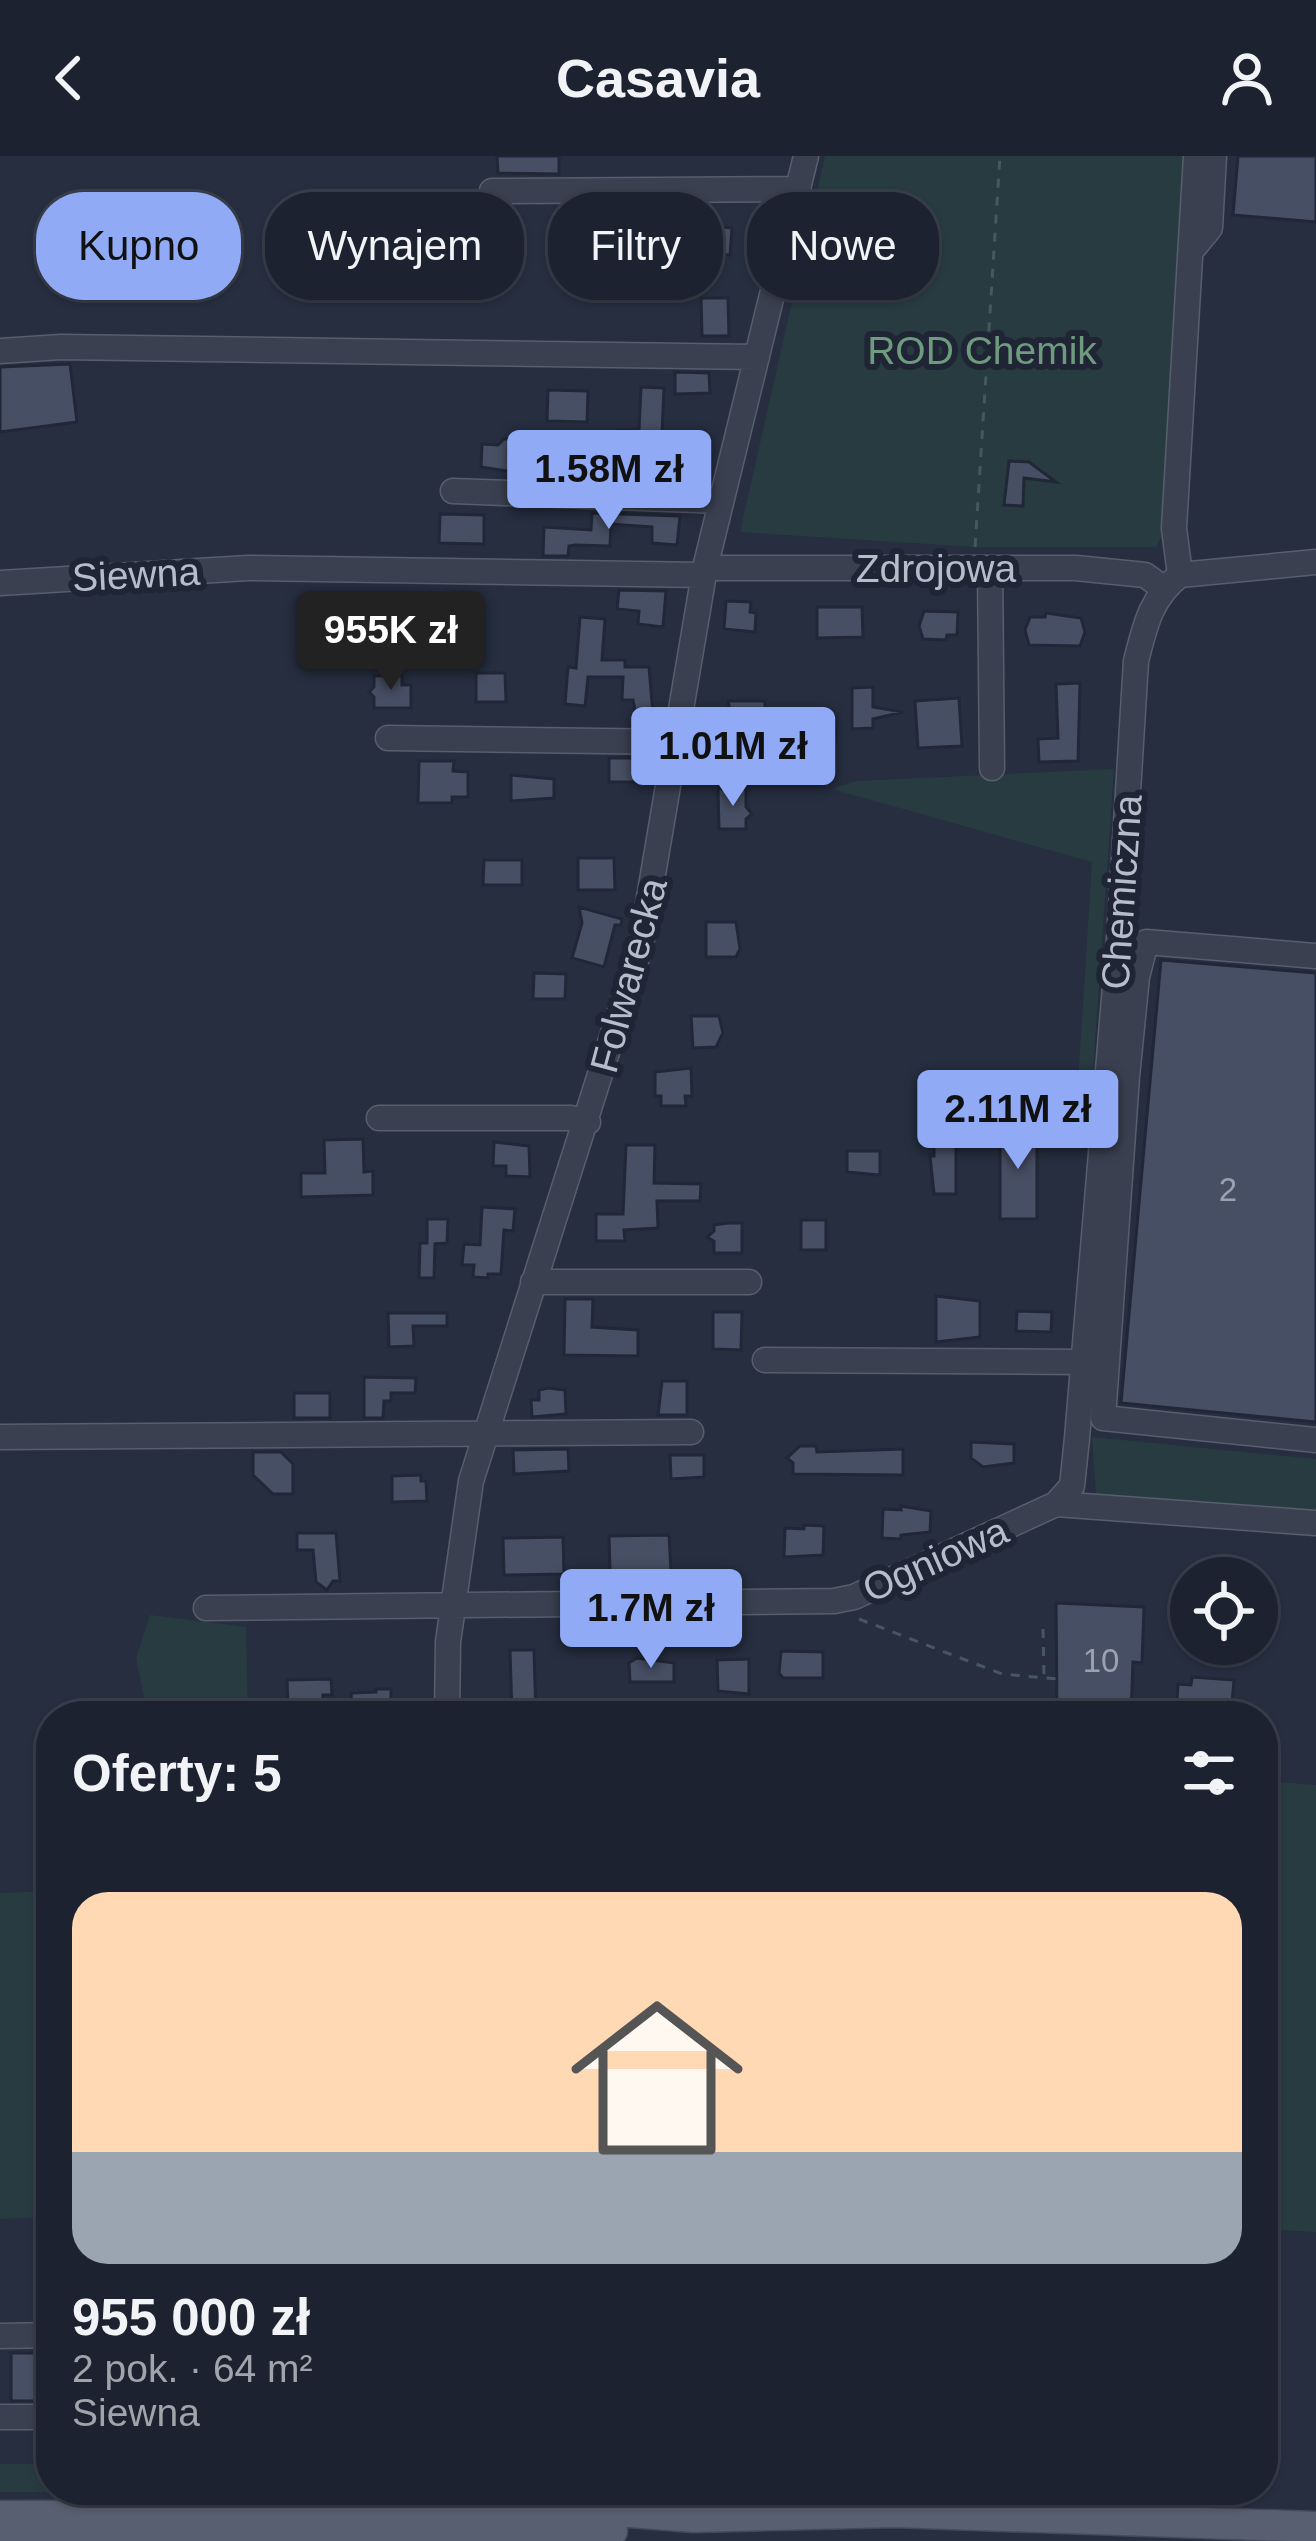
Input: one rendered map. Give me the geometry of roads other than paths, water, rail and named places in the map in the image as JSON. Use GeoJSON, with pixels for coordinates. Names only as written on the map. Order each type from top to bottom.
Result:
{"type":"FeatureCollection","features":[{"type":"Feature","properties":{"kind":"main road"},"geometry":{"type":"LineString","coordinates":[[0,2516],[242,2521],[617,2511],[694,2517],[895,2512],[1316,2527]]}},
{"type":"Feature","properties":{"kind":"main road"},"geometry":{"type":"LineString","coordinates":[[0,2537],[242,2521]]}},
{"type":"Feature","properties":{"kind":"street","name":"Folwarecka"},"geometry":{"type":"LineString","coordinates":[[448,1701],[452,1607],[471,1481],[641,945],[705,572],[806,156]]}},
{"type":"Feature","properties":{"kind":"street"},"geometry":{"type":"LineString","coordinates":[[1196,156],[1171,582],[1316,562]]}},
{"type":"Feature","properties":{"kind":"street"},"geometry":{"type":"LineString","coordinates":[[1192,251],[1210,229],[1214,156]]}},
{"type":"Feature","properties":{"kind":"street"},"geometry":{"type":"LineString","coordinates":[[492,191],[797,189]]}},
{"type":"Feature","properties":{"kind":"street"},"geometry":{"type":"LineString","coordinates":[[0,351],[61,347],[757,357]]}},
{"type":"Feature","properties":{"kind":"street"},"geometry":{"type":"LineString","coordinates":[[453,491],[722,501]]}},
{"type":"Feature","properties":{"kind":"street"},"geometry":{"type":"LineString","coordinates":[[983,567],[992,768]]}},
{"type":"Feature","properties":{"kind":"street","name":"Siewna"},"geometry":{"type":"LineString","coordinates":[[0,583],[248,568],[705,572]]}},
{"type":"Feature","properties":{"kind":"street","name":"Zdrojowa"},"geometry":{"type":"LineString","coordinates":[[705,572],[1076,568],[1171,582]]}},
{"type":"Feature","properties":{"kind":"street","name":"Chemiczna"},"geometry":{"type":"LineString","coordinates":[[1086,1424],[1084,1363],[1119,940],[1136,661],[1153,604],[1171,582]]}},
{"type":"Feature","properties":{"kind":"street"},"geometry":{"type":"LineString","coordinates":[[388,738],[676,742]]}},
{"type":"Feature","properties":{"kind":"street"},"geometry":{"type":"LineString","coordinates":[[1119,940],[1316,956]]}},
{"type":"Feature","properties":{"kind":"street"},"geometry":{"type":"LineString","coordinates":[[1146,942],[1137,977],[1086,1424],[1316,1440]]}},
{"type":"Feature","properties":{"kind":"street"},"geometry":{"type":"LineString","coordinates":[[379,1118],[570,1118],[588,1122]]}},
{"type":"Feature","properties":{"kind":"street"},"geometry":{"type":"LineString","coordinates":[[533,1282],[749,1282]]}},
{"type":"Feature","properties":{"kind":"street"},"geometry":{"type":"LineString","coordinates":[[765,1360],[1084,1363]]}},
{"type":"Feature","properties":{"kind":"street","name":"Ogniowa"},"geometry":{"type":"LineString","coordinates":[[206,1608],[834,1601],[854,1597],[1056,1504],[1072,1486],[1086,1424]]}},
{"type":"Feature","properties":{"kind":"street"},"geometry":{"type":"LineString","coordinates":[[0,1437],[691,1432]]}},
{"type":"Feature","properties":{"kind":"street"},"geometry":{"type":"LineString","coordinates":[[1056,1504],[1316,1523]]}},
{"type":"Feature","properties":{"kind":"street"},"geometry":{"type":"LineString","coordinates":[[0,2336],[36,2336]]}},
{"type":"Feature","properties":{"kind":"street"},"geometry":{"type":"LineString","coordinates":[[0,2417],[36,2417]]}},
{"type":"Feature","properties":{"kind":"park label","name":"ROD Chemik"},"geometry":{"type":"Point","coordinates":[982,350]}}]}
